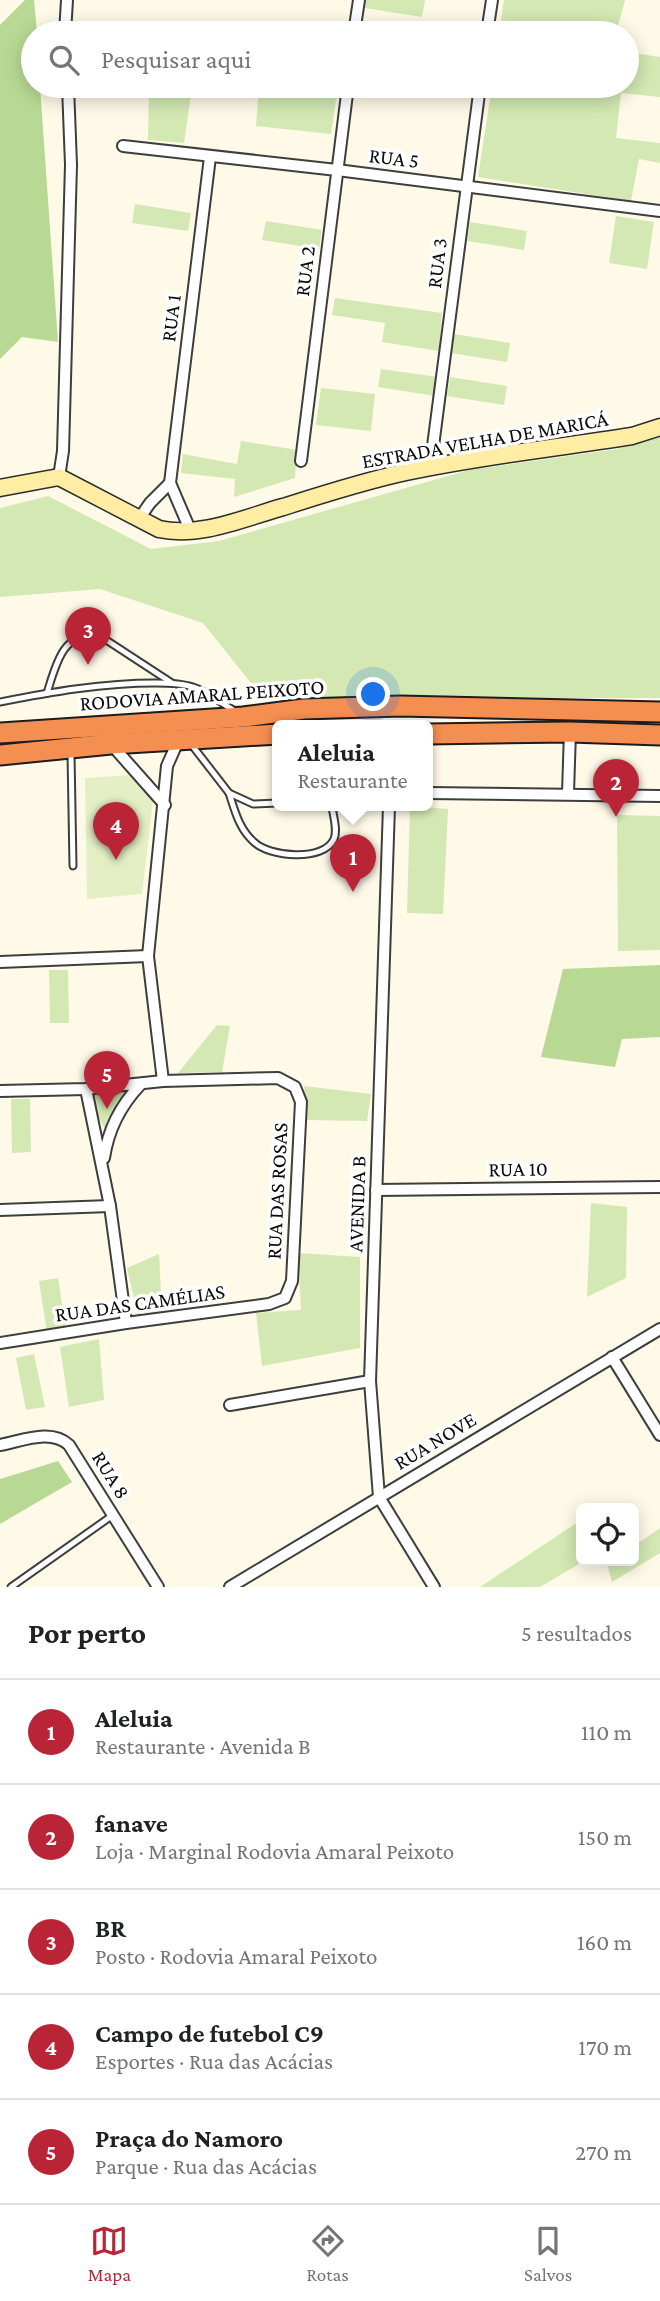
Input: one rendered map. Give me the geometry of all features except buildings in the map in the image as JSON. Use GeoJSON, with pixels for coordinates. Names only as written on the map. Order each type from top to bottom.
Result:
{"type":"FeatureCollection","features":[{"type":"Feature","properties":{"kind":"highway","name":"RODOVIA AMARAL PEIXOTO"},"geometry":{"type":"LineString","coordinates":[[0,733],[243,717],[304,709],[400,706],[660,712]]}},
{"type":"Feature","properties":{"kind":"highway"},"geometry":{"type":"LineString","coordinates":[[433,734],[570,732],[660,735]]}},
{"type":"Feature","properties":{"kind":"highway","name":"RODOVIA AMARAL PEIXOTO"},"geometry":{"type":"LineString","coordinates":[[0,755],[70,747],[272,734]]}},
{"type":"Feature","properties":{"kind":"street"},"geometry":{"type":"LineString","coordinates":[[66,21],[67,0]]}},
{"type":"Feature","properties":{"kind":"street"},"geometry":{"type":"LineString","coordinates":[[356,21],[359,0]]}},
{"type":"Feature","properties":{"kind":"street"},"geometry":{"type":"LineString","coordinates":[[489,21],[492,0]]}},
{"type":"Feature","properties":{"kind":"street"},"geometry":{"type":"LineString","coordinates":[[0,488],[59,477],[63,451],[72,165],[69,98]]}},
{"type":"Feature","properties":{"kind":"street","name":"RUA 2"},"geometry":{"type":"LineString","coordinates":[[301,461],[346,98]]}},
{"type":"Feature","properties":{"kind":"street","name":"RUA 3"},"geometry":{"type":"LineString","coordinates":[[433,446],[478,98]]}},
{"type":"Feature","properties":{"kind":"street","name":"RUA 5"},"geometry":{"type":"LineString","coordinates":[[123,146],[660,211]]}},
{"type":"Feature","properties":{"kind":"street","name":"RUA 1"},"geometry":{"type":"LineString","coordinates":[[170,483],[210,157]]}},
{"type":"Feature","properties":{"kind":"street","name":"ESTRADA VELHA DE MARICÁ"},"geometry":{"type":"LineString","coordinates":[[59,477],[159,529],[176,533],[237,520],[407,471],[632,436],[660,427]]}},
{"type":"Feature","properties":{"kind":"street"},"geometry":{"type":"LineString","coordinates":[[139,519],[150,503],[170,483],[191,531]]}},
{"type":"Feature","properties":{"kind":"street"},"geometry":{"type":"LineString","coordinates":[[568,793],[570,732]]}},
{"type":"Feature","properties":{"kind":"street"},"geometry":{"type":"LineString","coordinates":[[0,1091],[86,1089],[163,1081],[148,956],[167,766],[183,739]]}},
{"type":"Feature","properties":{"kind":"street"},"geometry":{"type":"LineString","coordinates":[[111,744],[164,805]]}},
{"type":"Feature","properties":{"kind":"street"},"geometry":{"type":"LineString","coordinates":[[433,793],[660,796]]}},
{"type":"Feature","properties":{"kind":"street","name":"AVENIDA B"},"geometry":{"type":"LineString","coordinates":[[389,811],[370,1381],[379,1497],[434,1587]]}},
{"type":"Feature","properties":{"kind":"street"},"geometry":{"type":"LineString","coordinates":[[0,962],[148,956]]}},
{"type":"Feature","properties":{"kind":"street","name":"RUA DAS ROSAS"},"geometry":{"type":"LineString","coordinates":[[163,1081],[278,1079],[295,1087],[299,1093],[301,1102],[292,1282],[285,1298]]}},
{"type":"Feature","properties":{"kind":"street"},"geometry":{"type":"LineString","coordinates":[[103,1168],[113,1125],[128,1099],[140,1085]]}},
{"type":"Feature","properties":{"kind":"street"},"geometry":{"type":"LineString","coordinates":[[86,1089],[110,1206],[126,1323]]}},
{"type":"Feature","properties":{"kind":"street","name":"RUA 10"},"geometry":{"type":"LineString","coordinates":[[376,1190],[660,1187]]}},
{"type":"Feature","properties":{"kind":"street"},"geometry":{"type":"LineString","coordinates":[[0,1210],[110,1206]]}},
{"type":"Feature","properties":{"kind":"street","name":"RUA DAS CAMÉLIAS"},"geometry":{"type":"LineString","coordinates":[[0,1343],[269,1304],[285,1298]]}},
{"type":"Feature","properties":{"kind":"street","name":"RUA NOVE"},"geometry":{"type":"LineString","coordinates":[[230,1587],[660,1329]]}},
{"type":"Feature","properties":{"kind":"street"},"geometry":{"type":"LineString","coordinates":[[612,1357],[660,1435]]}},
{"type":"Feature","properties":{"kind":"street"},"geometry":{"type":"LineString","coordinates":[[230,1405],[370,1381]]}},
{"type":"Feature","properties":{"kind":"street","name":"RUA 8"},"geometry":{"type":"LineString","coordinates":[[0,1445],[51,1435],[64,1440],[158,1587]]}},
{"type":"Feature","properties":{"kind":"lane"},"geometry":{"type":"LineString","coordinates":[[47,693],[57,661],[71,641],[85,634],[97,634],[172,684]]}},
{"type":"Feature","properties":{"kind":"lane"},"geometry":{"type":"LineString","coordinates":[[0,702],[47,693],[133,683],[172,684],[194,687],[243,717]]}},
{"type":"Feature","properties":{"kind":"lane"},"geometry":{"type":"LineString","coordinates":[[183,739],[229,793],[237,819],[247,835],[265,850],[287,855],[314,853],[329,846],[336,834],[333,811]]}},
{"type":"Feature","properties":{"kind":"lane"},"geometry":{"type":"LineString","coordinates":[[70,747],[74,866]]}},
{"type":"Feature","properties":{"kind":"lane"},"geometry":{"type":"LineString","coordinates":[[229,793],[253,804],[272,803]]}},
{"type":"Feature","properties":{"kind":"lane"},"geometry":{"type":"LineString","coordinates":[[11,1587],[113,1515]]}},
{"type":"Feature","properties":{"kind":"green space"},"geometry":{"type":"Polygon","coordinates":[[[25,0],[34,0],[36,21],[21,21],[21,98],[41,98],[58,342],[22,337],[0,359],[0,25],[25,0]]]}},
{"type":"Feature","properties":{"kind":"green space"},"geometry":{"type":"Polygon","coordinates":[[[366,0],[425,0],[422,17],[365,8],[366,0]]]}},
{"type":"Feature","properties":{"kind":"green space"},"geometry":{"type":"Polygon","coordinates":[[[504,0],[625,0],[619,21],[501,21],[504,0]]]}},
{"type":"Feature","properties":{"kind":"green space"},"geometry":{"type":"Polygon","coordinates":[[[639,54],[660,57],[660,97],[639,95],[639,54]]]}},
{"type":"Feature","properties":{"kind":"green space"},"geometry":{"type":"Polygon","coordinates":[[[149,98],[191,98],[184,143],[148,140],[149,98]]]}},
{"type":"Feature","properties":{"kind":"green space"},"geometry":{"type":"Polygon","coordinates":[[[258,98],[336,98],[331,134],[256,126],[258,98]]]}},
{"type":"Feature","properties":{"kind":"green space"},"geometry":{"type":"Polygon","coordinates":[[[490,98],[620,98],[616,138],[660,143],[660,163],[639,159],[631,201],[478,177],[490,98]]]}},
{"type":"Feature","properties":{"kind":"green space"},"geometry":{"type":"Polygon","coordinates":[[[135,204],[191,213],[188,231],[132,223],[135,204]]]}},
{"type":"Feature","properties":{"kind":"green space"},"geometry":{"type":"Polygon","coordinates":[[[616,216],[654,222],[647,269],[609,263],[616,216]]]}},
{"type":"Feature","properties":{"kind":"green space"},"geometry":{"type":"Polygon","coordinates":[[[266,221],[322,230],[319,249],[262,240],[266,221]]]}},
{"type":"Feature","properties":{"kind":"green space"},"geometry":{"type":"Polygon","coordinates":[[[470,222],[527,231],[524,250],[467,241],[470,222]]]}},
{"type":"Feature","properties":{"kind":"green space"},"geometry":{"type":"Polygon","coordinates":[[[335,298],[442,313],[439,351],[382,342],[385,323],[332,315],[335,298]]]}},
{"type":"Feature","properties":{"kind":"green space"},"geometry":{"type":"Polygon","coordinates":[[[454,334],[510,343],[507,362],[451,353],[454,334]]]}},
{"type":"Feature","properties":{"kind":"green space"},"geometry":{"type":"Polygon","coordinates":[[[381,369],[438,377],[435,396],[378,387],[381,369]]]}},
{"type":"Feature","properties":{"kind":"green space"},"geometry":{"type":"Polygon","coordinates":[[[450,377],[507,386],[504,405],[447,396],[450,377]]]}},
{"type":"Feature","properties":{"kind":"green space"},"geometry":{"type":"Polygon","coordinates":[[[321,388],[375,394],[371,431],[316,425],[321,388]]]}},
{"type":"Feature","properties":{"kind":"green space"},"geometry":{"type":"Polygon","coordinates":[[[660,435],[660,698],[263,698],[203,623],[100,589],[0,597],[0,508],[48,496],[151,549],[219,541],[469,470],[618,449],[660,435]]]}},
{"type":"Feature","properties":{"kind":"green space"},"geometry":{"type":"Polygon","coordinates":[[[241,441],[297,450],[295,478],[234,497],[235,479],[181,473],[183,454],[237,464],[241,441]]]}},
{"type":"Feature","properties":{"kind":"green space"},"geometry":{"type":"Polygon","coordinates":[[[131,775],[153,801],[142,894],[87,899],[85,778],[131,775]]]}},
{"type":"Feature","properties":{"kind":"green space"},"geometry":{"type":"Polygon","coordinates":[[[448,809],[443,914],[407,913],[410,811],[448,809]]]}},
{"type":"Feature","properties":{"kind":"green space"},"geometry":{"type":"Polygon","coordinates":[[[617,815],[660,816],[660,950],[618,951],[617,815]]]}},
{"type":"Feature","properties":{"kind":"green space"},"geometry":{"type":"Polygon","coordinates":[[[660,965],[660,1037],[622,1039],[615,1067],[541,1057],[563,969],[660,965]]]}},
{"type":"Feature","properties":{"kind":"green space"},"geometry":{"type":"Polygon","coordinates":[[[49,970],[68,970],[69,1023],[50,1023],[49,970]]]}},
{"type":"Feature","properties":{"kind":"green space"},"geometry":{"type":"Polygon","coordinates":[[[217,1025],[230,1026],[222,1072],[178,1073],[217,1025]]]}},
{"type":"Feature","properties":{"kind":"green space"},"geometry":{"type":"Polygon","coordinates":[[[304,1086],[371,1094],[367,1121],[307,1120],[304,1086]]]}},
{"type":"Feature","properties":{"kind":"green space"},"geometry":{"type":"Polygon","coordinates":[[[127,1091],[107,1133],[98,1116],[94,1099],[97,1092],[127,1091]]]}},
{"type":"Feature","properties":{"kind":"green space"},"geometry":{"type":"Polygon","coordinates":[[[11,1099],[30,1099],[31,1152],[12,1153],[11,1099]]]}},
{"type":"Feature","properties":{"kind":"green space"},"geometry":{"type":"Polygon","coordinates":[[[591,1203],[627,1207],[626,1278],[587,1297],[591,1203]]]}},
{"type":"Feature","properties":{"kind":"green space"},"geometry":{"type":"Polygon","coordinates":[[[298,1253],[360,1257],[360,1348],[262,1366],[256,1313],[301,1310],[298,1253]]]}},
{"type":"Feature","properties":{"kind":"green space"},"geometry":{"type":"Polygon","coordinates":[[[159,1254],[162,1312],[138,1316],[127,1268],[159,1254]]]}},
{"type":"Feature","properties":{"kind":"green space"},"geometry":{"type":"Polygon","coordinates":[[[58,1278],[66,1330],[47,1333],[39,1281],[58,1278]]]}},
{"type":"Feature","properties":{"kind":"green space"},"geometry":{"type":"Polygon","coordinates":[[[99,1339],[104,1400],[69,1407],[60,1347],[99,1339]]]}},
{"type":"Feature","properties":{"kind":"green space"},"geometry":{"type":"Polygon","coordinates":[[[34,1354],[45,1407],[26,1410],[16,1358],[34,1354]]]}},
{"type":"Feature","properties":{"kind":"green space"},"geometry":{"type":"Polygon","coordinates":[[[58,1461],[72,1482],[0,1524],[0,1479],[58,1461]]]}},
{"type":"Feature","properties":{"kind":"green space"},"geometry":{"type":"Polygon","coordinates":[[[575,1524],[576,1566],[540,1587],[480,1587],[575,1524]]]}},
{"type":"Feature","properties":{"kind":"green space"},"geometry":{"type":"Polygon","coordinates":[[[660,1528],[660,1553],[639,1566],[639,1543],[660,1528]]]}},
{"type":"Feature","properties":{"kind":"green space"},"geometry":{"type":"Polygon","coordinates":[[[608,1566],[638,1566],[612,1582],[608,1566]]]}},
{"type":"Feature","properties":{"kind":"place","name":"BR"},"geometry":{"type":"Point","coordinates":[88,665]}},
{"type":"Feature","properties":{"kind":"place","name":"fanave"},"geometry":{"type":"Point","coordinates":[616,817]}},
{"type":"Feature","properties":{"kind":"place","name":"Campo de futebol C9"},"geometry":{"type":"Point","coordinates":[116,860]}},
{"type":"Feature","properties":{"kind":"place","name":"Aleluia"},"geometry":{"type":"Point","coordinates":[353,892]}},
{"type":"Feature","properties":{"kind":"place","name":"Praça do Namoro"},"geometry":{"type":"Point","coordinates":[107,1109]}}]}
